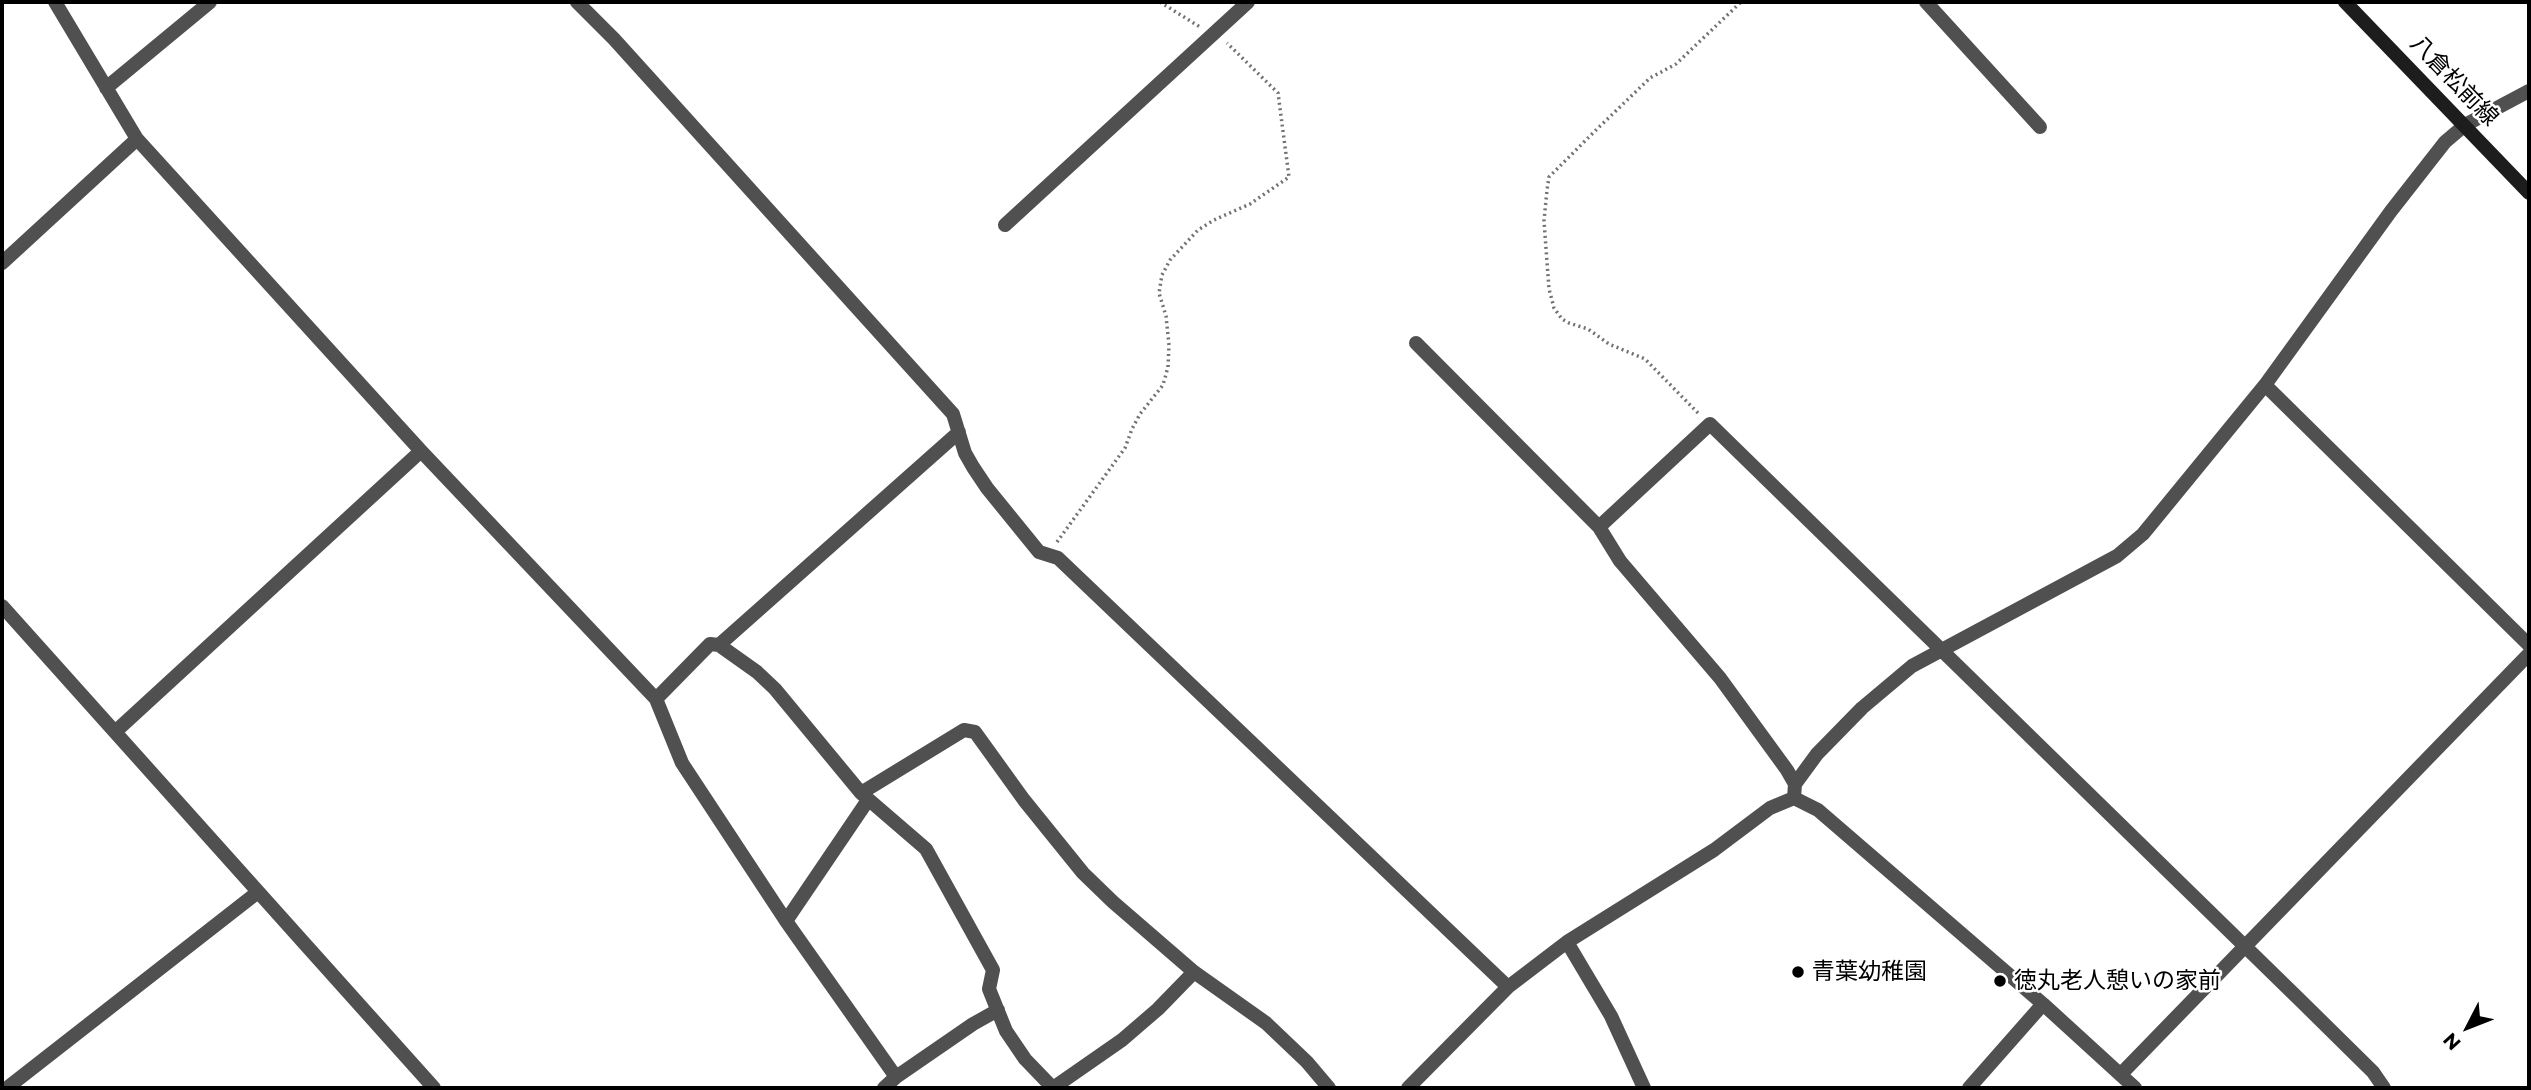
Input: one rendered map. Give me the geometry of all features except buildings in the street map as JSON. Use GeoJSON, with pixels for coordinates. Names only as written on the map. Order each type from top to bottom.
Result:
{"type":"FeatureCollection","features":[{"type":"Feature","properties":{"kind":"main road","name":"八倉松前線"},"geometry":{"type":"LineString","coordinates":[[2344,2],[2529,193]]}},
{"type":"Feature","properties":{"kind":"street"},"geometry":{"type":"LineString","coordinates":[[55,2],[137,139],[421,452],[656,698],[682,762],[786,921],[896,1077]]}},
{"type":"Feature","properties":{"kind":"street"},"geometry":{"type":"LineString","coordinates":[[106,88],[210,2]]}},
{"type":"Feature","properties":{"kind":"street"},"geometry":{"type":"LineString","coordinates":[[577,2],[623,49],[953,414],[965,453],[987,488],[1039,552],[1058,558],[1508,987]]}},
{"type":"Feature","properties":{"kind":"street"},"geometry":{"type":"LineString","coordinates":[[1004,225],[1248,2]]}},
{"type":"Feature","properties":{"kind":"street"},"geometry":{"type":"LineString","coordinates":[[1926,2],[2040,127]]}},
{"type":"Feature","properties":{"kind":"street"},"geometry":{"type":"LineString","coordinates":[[1408,1088],[1508,987],[1567,942],[1714,850],[1795,791],[1817,754],[1862,708],[1912,666],[2117,555],[2135,541],[2166,510],[2265,385],[2391,211],[2445,142],[2465,125],[2529,91]]}},
{"type":"Feature","properties":{"kind":"street"},"geometry":{"type":"LineString","coordinates":[[2,263],[137,139]]}},
{"type":"Feature","properties":{"kind":"street"},"geometry":{"type":"LineString","coordinates":[[1416,343],[1599,527],[1620,561],[1720,678],[1795,791],[2043,1004],[2127,1083],[2244,945],[2529,654]]}},
{"type":"Feature","properties":{"kind":"street"},"geometry":{"type":"LineString","coordinates":[[2265,385],[2529,645]]}},
{"type":"Feature","properties":{"kind":"street"},"geometry":{"type":"LineString","coordinates":[[1599,527],[1710,424],[2373,1072],[2384,1088]]}},
{"type":"Feature","properties":{"kind":"street"},"geometry":{"type":"LineString","coordinates":[[719,645],[959,432]]}},
{"type":"Feature","properties":{"kind":"street"},"geometry":{"type":"LineString","coordinates":[[115,732],[421,452]]}},
{"type":"Feature","properties":{"kind":"street"},"geometry":{"type":"LineString","coordinates":[[2,606],[434,1088]]}},
{"type":"Feature","properties":{"kind":"street"},"geometry":{"type":"LineString","coordinates":[[656,698],[710,644],[719,645],[757,672],[864,797],[926,849],[993,970],[989,989],[1006,1031],[1025,1059],[1053,1088],[1122,1040],[1158,1009],[1194,972]]}},
{"type":"Feature","properties":{"kind":"street"},"geometry":{"type":"LineString","coordinates":[[786,921],[864,797],[964,730],[975,732],[1024,800],[1083,873],[1194,972],[1266,1023],[1307,1062],[1329,1088]]}},
{"type":"Feature","properties":{"kind":"street"},"geometry":{"type":"LineString","coordinates":[[7,1088],[258,892]]}},
{"type":"Feature","properties":{"kind":"street"},"geometry":{"type":"LineString","coordinates":[[1567,942],[1611,1016],[1644,1088]]}},
{"type":"Feature","properties":{"kind":"street"},"geometry":{"type":"LineString","coordinates":[[1969,1088],[2043,1004]]}},
{"type":"Feature","properties":{"kind":"street"},"geometry":{"type":"LineString","coordinates":[[884,1088],[972,1024],[998,1010]]}},
{"type":"Feature","properties":{"kind":"path"},"geometry":{"type":"LineString","coordinates":[[1048,555],[1125,448],[1140,414],[1163,385],[1168,367],[1169,345],[1166,316],[1159,293],[1162,275],[1170,260],[1198,230],[1250,204],[1289,177],[1278,93],[1223,39],[1160,2]]}},
{"type":"Feature","properties":{"kind":"path"},"geometry":{"type":"LineString","coordinates":[[1710,424],[1645,359],[1609,344],[1588,329],[1562,318],[1554,308],[1549,289],[1544,221],[1549,177],[1650,78],[1676,64],[1741,2]]}},
{"type":"Feature","properties":{"kind":"place","name":"青葉幼稚園"},"geometry":{"type":"Point","coordinates":[1798,972]}},
{"type":"Feature","properties":{"kind":"place","name":"徳丸老人憩いの家前"},"geometry":{"type":"Point","coordinates":[2000,981]}}]}
